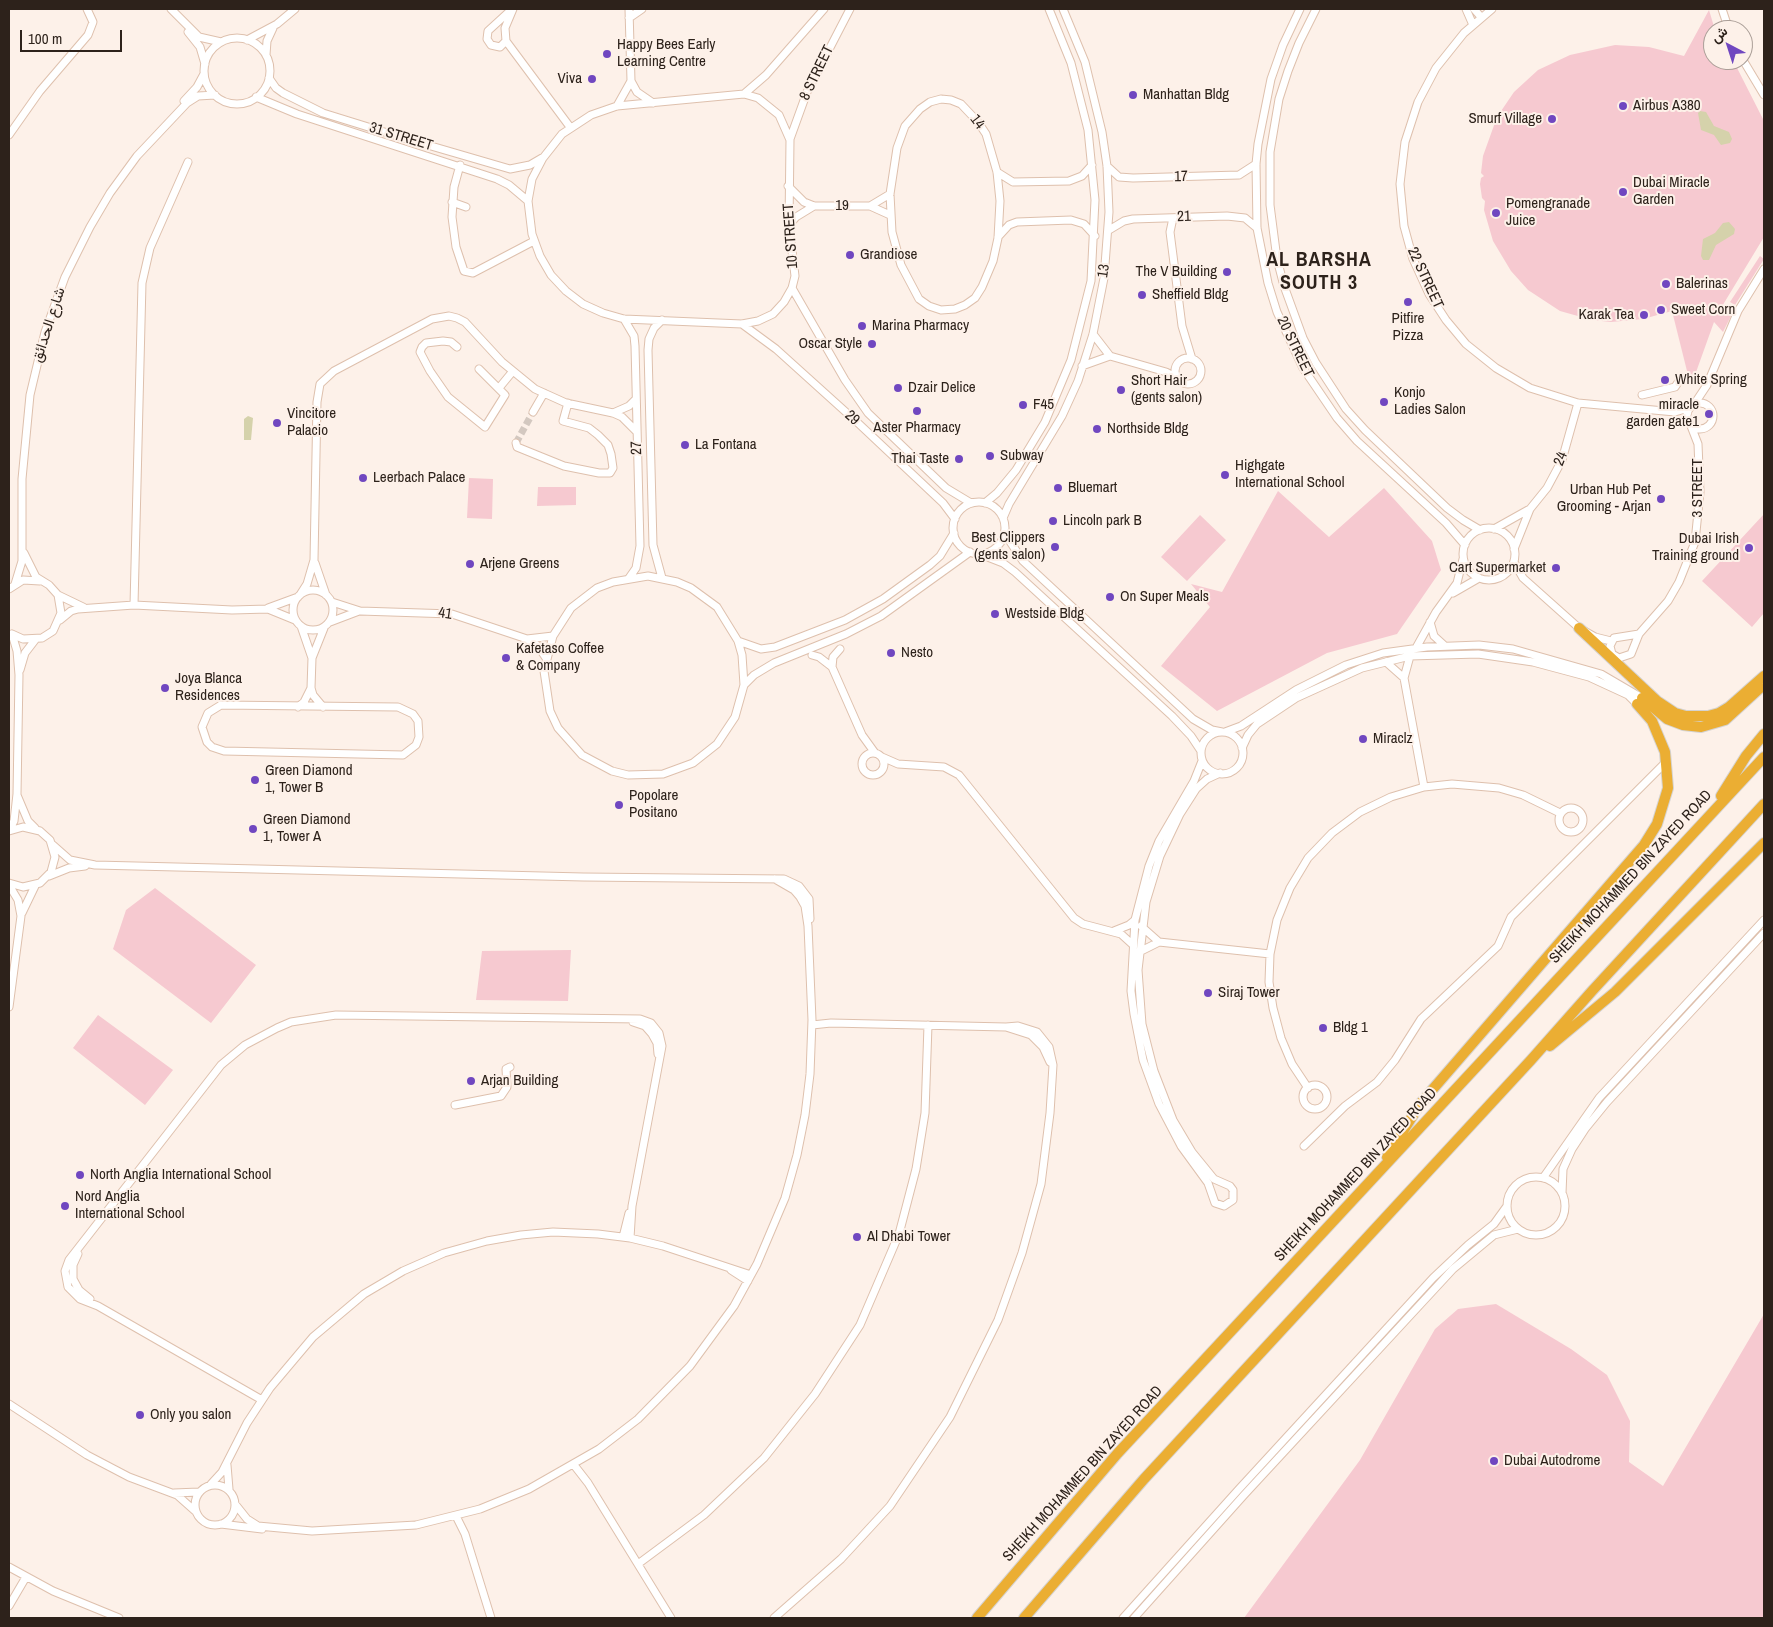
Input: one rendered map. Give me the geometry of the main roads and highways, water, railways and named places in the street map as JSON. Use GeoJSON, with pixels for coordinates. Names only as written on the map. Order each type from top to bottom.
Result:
{"type":"FeatureCollection","features":[{"type":"Feature","properties":{"kind":"highway"},"geometry":{"type":"LineString","coordinates":[[1579,628],[1661,705],[1686,716],[1703,717],[1719,713],[1729,707],[1764,676]]}},
{"type":"Feature","properties":{"kind":"highway"},"geometry":{"type":"LineString","coordinates":[[1376,1176],[1414,1114],[1427,1097],[1651,835],[1666,800],[1668,776],[1657,731],[1640,701],[1667,719],[1683,725],[1700,727],[1718,723],[1733,715],[1764,684]]}},
{"type":"Feature","properties":{"kind":"highway"},"geometry":{"type":"LineString","coordinates":[[1710,814],[1742,763],[1764,734]]}},
{"type":"Feature","properties":{"kind":"highway","name":"SHEIKH MOHAMMED BIN ZAYED ROAD"},"geometry":{"type":"LineString","coordinates":[[977,1618],[1117,1454],[1764,757]]}},
{"type":"Feature","properties":{"kind":"highway"},"geometry":{"type":"LineString","coordinates":[[1024,1618],[1144,1479],[1532,1060],[1592,990],[1764,804]]}},
{"type":"Feature","properties":{"kind":"highway"},"geometry":{"type":"LineString","coordinates":[[1532,1060],[1606,1001],[1764,842]]}},
{"type":"Feature","properties":{"kind":"tunnel"},"geometry":{"type":"LineString","coordinates":[[516,443],[533,412]]}},
{"type":"Feature","properties":{"kind":"place","name":"Happy Bees Early Learning Centre"},"geometry":{"type":"Point","coordinates":[607,54]}},
{"type":"Feature","properties":{"kind":"place","name":"Viva"},"geometry":{"type":"Point","coordinates":[592,79]}},
{"type":"Feature","properties":{"kind":"place","name":"Manhattan Bldg"},"geometry":{"type":"Point","coordinates":[1133,95]}},
{"type":"Feature","properties":{"kind":"place","name":"Airbus A380"},"geometry":{"type":"Point","coordinates":[1623,106]}},
{"type":"Feature","properties":{"kind":"place","name":"Smurf Village"},"geometry":{"type":"Point","coordinates":[1552,119]}},
{"type":"Feature","properties":{"kind":"place","name":"Dubai Miracle Garden"},"geometry":{"type":"Point","coordinates":[1623,192]}},
{"type":"Feature","properties":{"kind":"place","name":"Pomengranade Juice"},"geometry":{"type":"Point","coordinates":[1496,213]}},
{"type":"Feature","properties":{"kind":"place","name":"Grandiose"},"geometry":{"type":"Point","coordinates":[850,255]}},
{"type":"Feature","properties":{"kind":"place","name":"The V Building"},"geometry":{"type":"Point","coordinates":[1227,272]}},
{"type":"Feature","properties":{"kind":"place","name":"Balerinas"},"geometry":{"type":"Point","coordinates":[1666,284]}},
{"type":"Feature","properties":{"kind":"place","name":"Sheffield Bldg"},"geometry":{"type":"Point","coordinates":[1142,295]}},
{"type":"Feature","properties":{"kind":"place","name":"Pitfire Pizza"},"geometry":{"type":"Point","coordinates":[1408,302]}},
{"type":"Feature","properties":{"kind":"place","name":"Sweet Corn"},"geometry":{"type":"Point","coordinates":[1661,310]}},
{"type":"Feature","properties":{"kind":"place","name":"Karak Tea"},"geometry":{"type":"Point","coordinates":[1644,315]}},
{"type":"Feature","properties":{"kind":"place","name":"Marina Pharmacy"},"geometry":{"type":"Point","coordinates":[862,326]}},
{"type":"Feature","properties":{"kind":"place","name":"Oscar Style"},"geometry":{"type":"Point","coordinates":[872,344]}},
{"type":"Feature","properties":{"kind":"place","name":"White Spring"},"geometry":{"type":"Point","coordinates":[1665,380]}},
{"type":"Feature","properties":{"kind":"place","name":"Dzair Delice"},"geometry":{"type":"Point","coordinates":[898,388]}},
{"type":"Feature","properties":{"kind":"place","name":"Short Hair (gents salon)"},"geometry":{"type":"Point","coordinates":[1121,390]}},
{"type":"Feature","properties":{"kind":"place","name":"Konjo Ladies Salon"},"geometry":{"type":"Point","coordinates":[1384,402]}},
{"type":"Feature","properties":{"kind":"place","name":"F45"},"geometry":{"type":"Point","coordinates":[1023,405]}},
{"type":"Feature","properties":{"kind":"place","name":"Aster Pharmacy"},"geometry":{"type":"Point","coordinates":[917,411]}},
{"type":"Feature","properties":{"kind":"place","name":"miracle garden gate1"},"geometry":{"type":"Point","coordinates":[1709,414]}},
{"type":"Feature","properties":{"kind":"place","name":"Vincitore Palacio"},"geometry":{"type":"Point","coordinates":[277,423]}},
{"type":"Feature","properties":{"kind":"place","name":"Northside Bldg"},"geometry":{"type":"Point","coordinates":[1097,429]}},
{"type":"Feature","properties":{"kind":"place","name":"La Fontana"},"geometry":{"type":"Point","coordinates":[685,445]}},
{"type":"Feature","properties":{"kind":"place","name":"Subway"},"geometry":{"type":"Point","coordinates":[990,456]}},
{"type":"Feature","properties":{"kind":"place","name":"Thai Taste"},"geometry":{"type":"Point","coordinates":[959,459]}},
{"type":"Feature","properties":{"kind":"place","name":"Highgate International School"},"geometry":{"type":"Point","coordinates":[1225,475]}},
{"type":"Feature","properties":{"kind":"place","name":"Leerbach Palace"},"geometry":{"type":"Point","coordinates":[363,478]}},
{"type":"Feature","properties":{"kind":"place","name":"Bluemart"},"geometry":{"type":"Point","coordinates":[1058,488]}},
{"type":"Feature","properties":{"kind":"place","name":"Urban Hub Pet Grooming - Arjan"},"geometry":{"type":"Point","coordinates":[1661,499]}},
{"type":"Feature","properties":{"kind":"place","name":"Lincoln park B"},"geometry":{"type":"Point","coordinates":[1053,521]}},
{"type":"Feature","properties":{"kind":"place","name":"Best Clippers (gents salon)"},"geometry":{"type":"Point","coordinates":[1055,547]}},
{"type":"Feature","properties":{"kind":"place","name":"Dubai Irish Training ground"},"geometry":{"type":"Point","coordinates":[1749,548]}},
{"type":"Feature","properties":{"kind":"place","name":"Arjene Greens"},"geometry":{"type":"Point","coordinates":[470,564]}},
{"type":"Feature","properties":{"kind":"place","name":"Cart Supermarket"},"geometry":{"type":"Point","coordinates":[1556,568]}},
{"type":"Feature","properties":{"kind":"place","name":"On Super Meals"},"geometry":{"type":"Point","coordinates":[1110,597]}},
{"type":"Feature","properties":{"kind":"place","name":"Westside Bldg"},"geometry":{"type":"Point","coordinates":[995,614]}},
{"type":"Feature","properties":{"kind":"place","name":"Nesto"},"geometry":{"type":"Point","coordinates":[891,653]}},
{"type":"Feature","properties":{"kind":"place","name":"Kafetaso Coffee & Company"},"geometry":{"type":"Point","coordinates":[506,658]}},
{"type":"Feature","properties":{"kind":"place","name":"Joya Blanca Residences"},"geometry":{"type":"Point","coordinates":[165,688]}},
{"type":"Feature","properties":{"kind":"place","name":"Miraclz"},"geometry":{"type":"Point","coordinates":[1363,739]}},
{"type":"Feature","properties":{"kind":"place","name":"Green Diamond 1, Tower B"},"geometry":{"type":"Point","coordinates":[255,780]}},
{"type":"Feature","properties":{"kind":"place","name":"Popolare Positano"},"geometry":{"type":"Point","coordinates":[619,805]}},
{"type":"Feature","properties":{"kind":"place","name":"Green Diamond 1, Tower A"},"geometry":{"type":"Point","coordinates":[253,829]}},
{"type":"Feature","properties":{"kind":"place","name":"Siraj Tower"},"geometry":{"type":"Point","coordinates":[1208,993]}},
{"type":"Feature","properties":{"kind":"place","name":"Bldg 1"},"geometry":{"type":"Point","coordinates":[1323,1028]}},
{"type":"Feature","properties":{"kind":"place","name":"Arjan Building"},"geometry":{"type":"Point","coordinates":[471,1081]}},
{"type":"Feature","properties":{"kind":"place","name":"North Anglia International School"},"geometry":{"type":"Point","coordinates":[80,1175]}},
{"type":"Feature","properties":{"kind":"place","name":"Nord Anglia International School"},"geometry":{"type":"Point","coordinates":[65,1206]}},
{"type":"Feature","properties":{"kind":"place","name":"Al Dhabi Tower"},"geometry":{"type":"Point","coordinates":[857,1237]}},
{"type":"Feature","properties":{"kind":"place","name":"Only you salon"},"geometry":{"type":"Point","coordinates":[140,1415]}},
{"type":"Feature","properties":{"kind":"place","name":"Dubai Autodrome"},"geometry":{"type":"Point","coordinates":[1494,1461]}},
{"type":"Feature","properties":{"kind":"district","name":"AL BARSHA SOUTH 3"},"geometry":{"type":"Point","coordinates":[1319,272]}}]}
